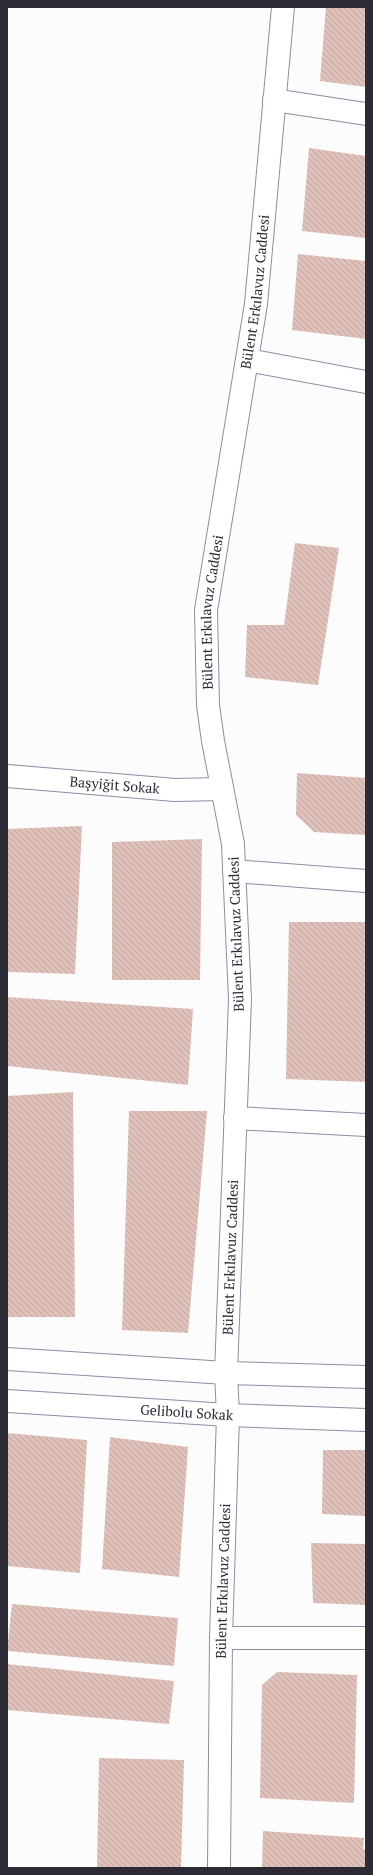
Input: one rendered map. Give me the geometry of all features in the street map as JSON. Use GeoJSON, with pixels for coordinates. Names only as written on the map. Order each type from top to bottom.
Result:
{"type":"FeatureCollection","features":[{"type":"Feature","properties":{"kind":"street","name":"Bülent Erkılavuz Caddesi"},"geometry":{"type":"LineString","coordinates":[[219,1868],[221,1638],[228,1415],[226,1373],[240,999],[233,844],[213,741],[208,705],[206,610],[256,304],[283,7]]}},
{"type":"Feature","properties":{"kind":"street"},"geometry":{"type":"LineString","coordinates":[[274,100],[366,114]]}},
{"type":"Feature","properties":{"kind":"street"},"geometry":{"type":"LineString","coordinates":[[247,360],[366,382]]}},
{"type":"Feature","properties":{"kind":"street","name":"Başyiğit Sokak"},"geometry":{"type":"LineString","coordinates":[[7,776],[175,790],[222,789]]}},
{"type":"Feature","properties":{"kind":"street"},"geometry":{"type":"LineString","coordinates":[[234,871],[366,881]]}},
{"type":"Feature","properties":{"kind":"street"},"geometry":{"type":"LineString","coordinates":[[235,1118],[366,1125]]}},
{"type":"Feature","properties":{"kind":"street"},"geometry":{"type":"LineString","coordinates":[[7,1359],[226,1373],[366,1377]]}},
{"type":"Feature","properties":{"kind":"street","name":"Gelibolu Sokak"},"geometry":{"type":"LineString","coordinates":[[7,1401],[228,1415],[366,1420]]}},
{"type":"Feature","properties":{"kind":"street"},"geometry":{"type":"LineString","coordinates":[[221,1638],[366,1638]]}},
{"type":"Feature","properties":{"kind":"building"},"geometry":{"type":"Polygon","coordinates":[[[326,7],[366,7],[366,87],[320,81],[326,7]]]}},
{"type":"Feature","properties":{"kind":"building"},"geometry":{"type":"Polygon","coordinates":[[[309,148],[366,156],[366,238],[302,231],[309,148]]]}},
{"type":"Feature","properties":{"kind":"building"},"geometry":{"type":"Polygon","coordinates":[[[298,254],[366,261],[366,339],[292,330],[298,254]]]}},
{"type":"Feature","properties":{"kind":"building"},"geometry":{"type":"Polygon","coordinates":[[[295,543],[339,548],[318,685],[245,677],[247,625],[284,625],[295,543]]]}},
{"type":"Feature","properties":{"kind":"building"},"geometry":{"type":"Polygon","coordinates":[[[297,773],[366,778],[366,835],[314,832],[296,815],[297,773]]]}},
{"type":"Feature","properties":{"kind":"building"},"geometry":{"type":"Polygon","coordinates":[[[82,826],[75,974],[7,972],[7,829],[82,826]]]}},
{"type":"Feature","properties":{"kind":"building"},"geometry":{"type":"Polygon","coordinates":[[[202,839],[200,980],[112,980],[112,842],[202,839]]]}},
{"type":"Feature","properties":{"kind":"building"},"geometry":{"type":"Polygon","coordinates":[[[289,922],[366,922],[366,1082],[286,1079],[289,922]]]}},
{"type":"Feature","properties":{"kind":"building"},"geometry":{"type":"Polygon","coordinates":[[[7,997],[193,1009],[188,1085],[7,1066],[7,997]]]}},
{"type":"Feature","properties":{"kind":"building"},"geometry":{"type":"Polygon","coordinates":[[[73,1092],[75,1317],[7,1317],[7,1096],[73,1092]]]}},
{"type":"Feature","properties":{"kind":"building"},"geometry":{"type":"Polygon","coordinates":[[[129,1111],[207,1111],[188,1333],[122,1330],[129,1111]]]}},
{"type":"Feature","properties":{"kind":"building"},"geometry":{"type":"Polygon","coordinates":[[[7,1433],[87,1440],[80,1573],[7,1566],[7,1433]]]}},
{"type":"Feature","properties":{"kind":"building"},"geometry":{"type":"Polygon","coordinates":[[[110,1437],[188,1447],[179,1577],[102,1569],[110,1437]]]}},
{"type":"Feature","properties":{"kind":"building"},"geometry":{"type":"Polygon","coordinates":[[[323,1450],[366,1450],[366,1516],[322,1514],[323,1450]]]}},
{"type":"Feature","properties":{"kind":"building"},"geometry":{"type":"Polygon","coordinates":[[[311,1543],[366,1544],[366,1605],[313,1603],[311,1543]]]}},
{"type":"Feature","properties":{"kind":"building"},"geometry":{"type":"Polygon","coordinates":[[[12,1604],[178,1618],[174,1666],[7,1651],[12,1604]]]}},
{"type":"Feature","properties":{"kind":"building"},"geometry":{"type":"Polygon","coordinates":[[[7,1664],[174,1681],[169,1724],[7,1710],[7,1664]]]}},
{"type":"Feature","properties":{"kind":"building"},"geometry":{"type":"Polygon","coordinates":[[[277,1672],[357,1675],[354,1803],[260,1798],[262,1685],[277,1672]]]}},
{"type":"Feature","properties":{"kind":"building"},"geometry":{"type":"Polygon","coordinates":[[[99,1758],[184,1760],[181,1868],[97,1868],[99,1758]]]}},
{"type":"Feature","properties":{"kind":"building"},"geometry":{"type":"Polygon","coordinates":[[[263,1831],[364,1838],[363,1849],[366,1850],[366,1868],[262,1868],[263,1831]]]}}]}
